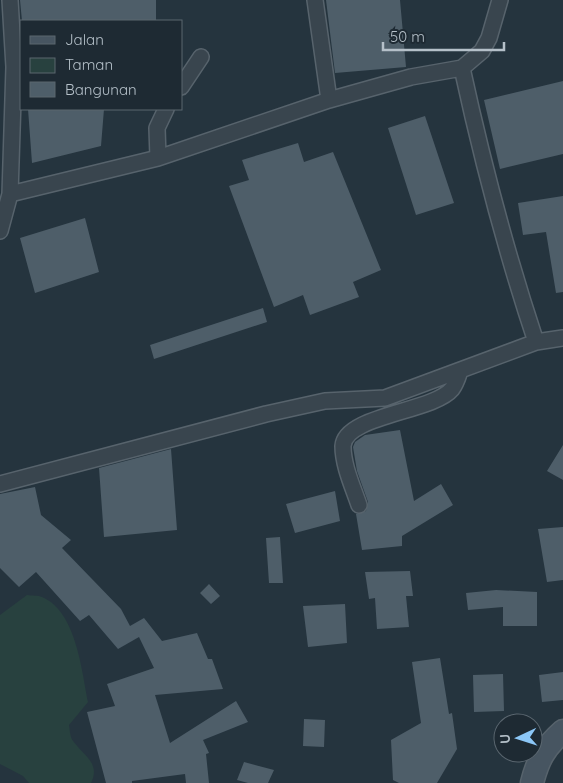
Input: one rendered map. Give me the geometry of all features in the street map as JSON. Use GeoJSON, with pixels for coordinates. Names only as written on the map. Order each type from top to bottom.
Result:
{"type":"FeatureCollection","features":[{"type":"Feature","properties":{"kind":"street"},"geometry":{"type":"LineString","coordinates":[[0,231],[10,194],[14,67],[10,0]]}},
{"type":"Feature","properties":{"kind":"street"},"geometry":{"type":"LineString","coordinates":[[315,0],[329,100]]}},
{"type":"Feature","properties":{"kind":"street"},"geometry":{"type":"LineString","coordinates":[[10,194],[158,158],[329,100],[411,77],[462,68],[482,51],[489,38],[500,0]]}},
{"type":"Feature","properties":{"kind":"street"},"geometry":{"type":"LineString","coordinates":[[182,86],[201,58]]}},
{"type":"Feature","properties":{"kind":"street"},"geometry":{"type":"LineString","coordinates":[[462,68],[477,138],[514,277],[536,342]]}},
{"type":"Feature","properties":{"kind":"street"},"geometry":{"type":"LineString","coordinates":[[158,158],[157,128],[166,110]]}},
{"type":"Feature","properties":{"kind":"street"},"geometry":{"type":"LineString","coordinates":[[0,484],[266,414],[325,401],[385,398],[536,342],[563,338]]}},
{"type":"Feature","properties":{"kind":"street"},"geometry":{"type":"LineString","coordinates":[[359,506],[346,466],[343,444],[351,431],[370,422],[437,400],[452,389],[460,371]]}},
{"type":"Feature","properties":{"kind":"street"},"geometry":{"type":"LineString","coordinates":[[532,783],[536,766],[548,744],[563,731]]}},
{"type":"Feature","properties":{"kind":"green space"},"geometry":{"type":"Polygon","coordinates":[[[27,595],[40,596],[53,604],[63,615],[70,628],[80,659],[88,702],[69,725],[70,734],[77,746],[90,760],[94,770],[91,783],[29,783],[23,776],[0,764],[0,615],[27,595]]]}},
{"type":"Feature","properties":{"kind":"building"},"geometry":{"type":"Polygon","coordinates":[[[20,0],[156,0],[156,20],[22,20],[20,0]]]}},
{"type":"Feature","properties":{"kind":"building"},"geometry":{"type":"Polygon","coordinates":[[[326,0],[400,0],[406,67],[335,73],[326,0]]]}},
{"type":"Feature","properties":{"kind":"building"},"geometry":{"type":"Polygon","coordinates":[[[563,81],[563,154],[500,169],[484,100],[563,81]]]}},
{"type":"Feature","properties":{"kind":"building"},"geometry":{"type":"Polygon","coordinates":[[[28,110],[104,110],[101,146],[32,163],[28,110]]]}},
{"type":"Feature","properties":{"kind":"building"},"geometry":{"type":"Polygon","coordinates":[[[425,116],[454,203],[416,215],[388,128],[425,116]]]}},
{"type":"Feature","properties":{"kind":"building"},"geometry":{"type":"Polygon","coordinates":[[[298,143],[304,162],[333,152],[381,270],[353,282],[359,297],[310,315],[303,295],[274,307],[229,186],[249,180],[242,160],[298,143]]]}},
{"type":"Feature","properties":{"kind":"building"},"geometry":{"type":"Polygon","coordinates":[[[563,196],[563,292],[556,293],[546,232],[523,235],[518,203],[563,196]]]}},
{"type":"Feature","properties":{"kind":"building"},"geometry":{"type":"Polygon","coordinates":[[[85,218],[99,272],[35,293],[20,238],[85,218]]]}},
{"type":"Feature","properties":{"kind":"building"},"geometry":{"type":"Polygon","coordinates":[[[263,308],[267,322],[154,359],[150,345],[263,308]]]}},
{"type":"Feature","properties":{"kind":"building"},"geometry":{"type":"Polygon","coordinates":[[[400,430],[414,501],[441,484],[453,505],[402,536],[402,546],[362,550],[356,514],[366,511],[368,502],[357,471],[353,447],[355,442],[365,435],[400,430]]]}},
{"type":"Feature","properties":{"kind":"building"},"geometry":{"type":"Polygon","coordinates":[[[563,445],[563,480],[547,471],[563,445]]]}},
{"type":"Feature","properties":{"kind":"building"},"geometry":{"type":"Polygon","coordinates":[[[171,449],[177,530],[104,537],[99,468],[171,449]]]}},
{"type":"Feature","properties":{"kind":"building"},"geometry":{"type":"Polygon","coordinates":[[[35,487],[41,515],[71,540],[62,548],[121,609],[130,626],[144,618],[162,641],[197,633],[208,659],[212,659],[223,689],[155,695],[170,743],[236,701],[248,722],[203,740],[209,753],[206,754],[209,783],[186,783],[185,774],[132,781],[132,783],[106,783],[87,712],[115,706],[107,684],[154,668],[139,637],[118,649],[89,615],[80,621],[36,572],[19,587],[0,568],[0,494],[35,487]]]}},
{"type":"Feature","properties":{"kind":"building"},"geometry":{"type":"Polygon","coordinates":[[[335,491],[340,521],[295,533],[286,504],[335,491]]]}},
{"type":"Feature","properties":{"kind":"building"},"geometry":{"type":"Polygon","coordinates":[[[563,527],[563,580],[547,582],[538,529],[563,527]]]}},
{"type":"Feature","properties":{"kind":"building"},"geometry":{"type":"Polygon","coordinates":[[[280,537],[283,583],[269,583],[266,538],[280,537]]]}},
{"type":"Feature","properties":{"kind":"building"},"geometry":{"type":"Polygon","coordinates":[[[410,571],[413,596],[406,596],[409,627],[377,629],[375,598],[369,599],[365,572],[410,571]]]}},
{"type":"Feature","properties":{"kind":"building"},"geometry":{"type":"Polygon","coordinates":[[[209,584],[220,596],[211,604],[200,593],[209,584]]]}},
{"type":"Feature","properties":{"kind":"building"},"geometry":{"type":"Polygon","coordinates":[[[496,590],[537,592],[537,626],[503,626],[503,607],[468,610],[466,593],[496,590]]]}},
{"type":"Feature","properties":{"kind":"building"},"geometry":{"type":"Polygon","coordinates":[[[345,604],[347,643],[308,647],[303,606],[345,604]]]}},
{"type":"Feature","properties":{"kind":"building"},"geometry":{"type":"Polygon","coordinates":[[[440,658],[449,714],[452,713],[457,749],[437,783],[399,783],[393,780],[391,740],[421,723],[412,662],[440,658]]]}},
{"type":"Feature","properties":{"kind":"building"},"geometry":{"type":"Polygon","coordinates":[[[563,672],[563,700],[542,702],[539,675],[563,672]]]}},
{"type":"Feature","properties":{"kind":"building"},"geometry":{"type":"Polygon","coordinates":[[[503,674],[504,711],[474,712],[473,675],[503,674]]]}},
{"type":"Feature","properties":{"kind":"building"},"geometry":{"type":"Polygon","coordinates":[[[304,719],[325,720],[324,747],[303,746],[304,719]]]}},
{"type":"Feature","properties":{"kind":"building"},"geometry":{"type":"Polygon","coordinates":[[[244,762],[274,770],[268,783],[248,783],[237,780],[244,762]]]}}]}
